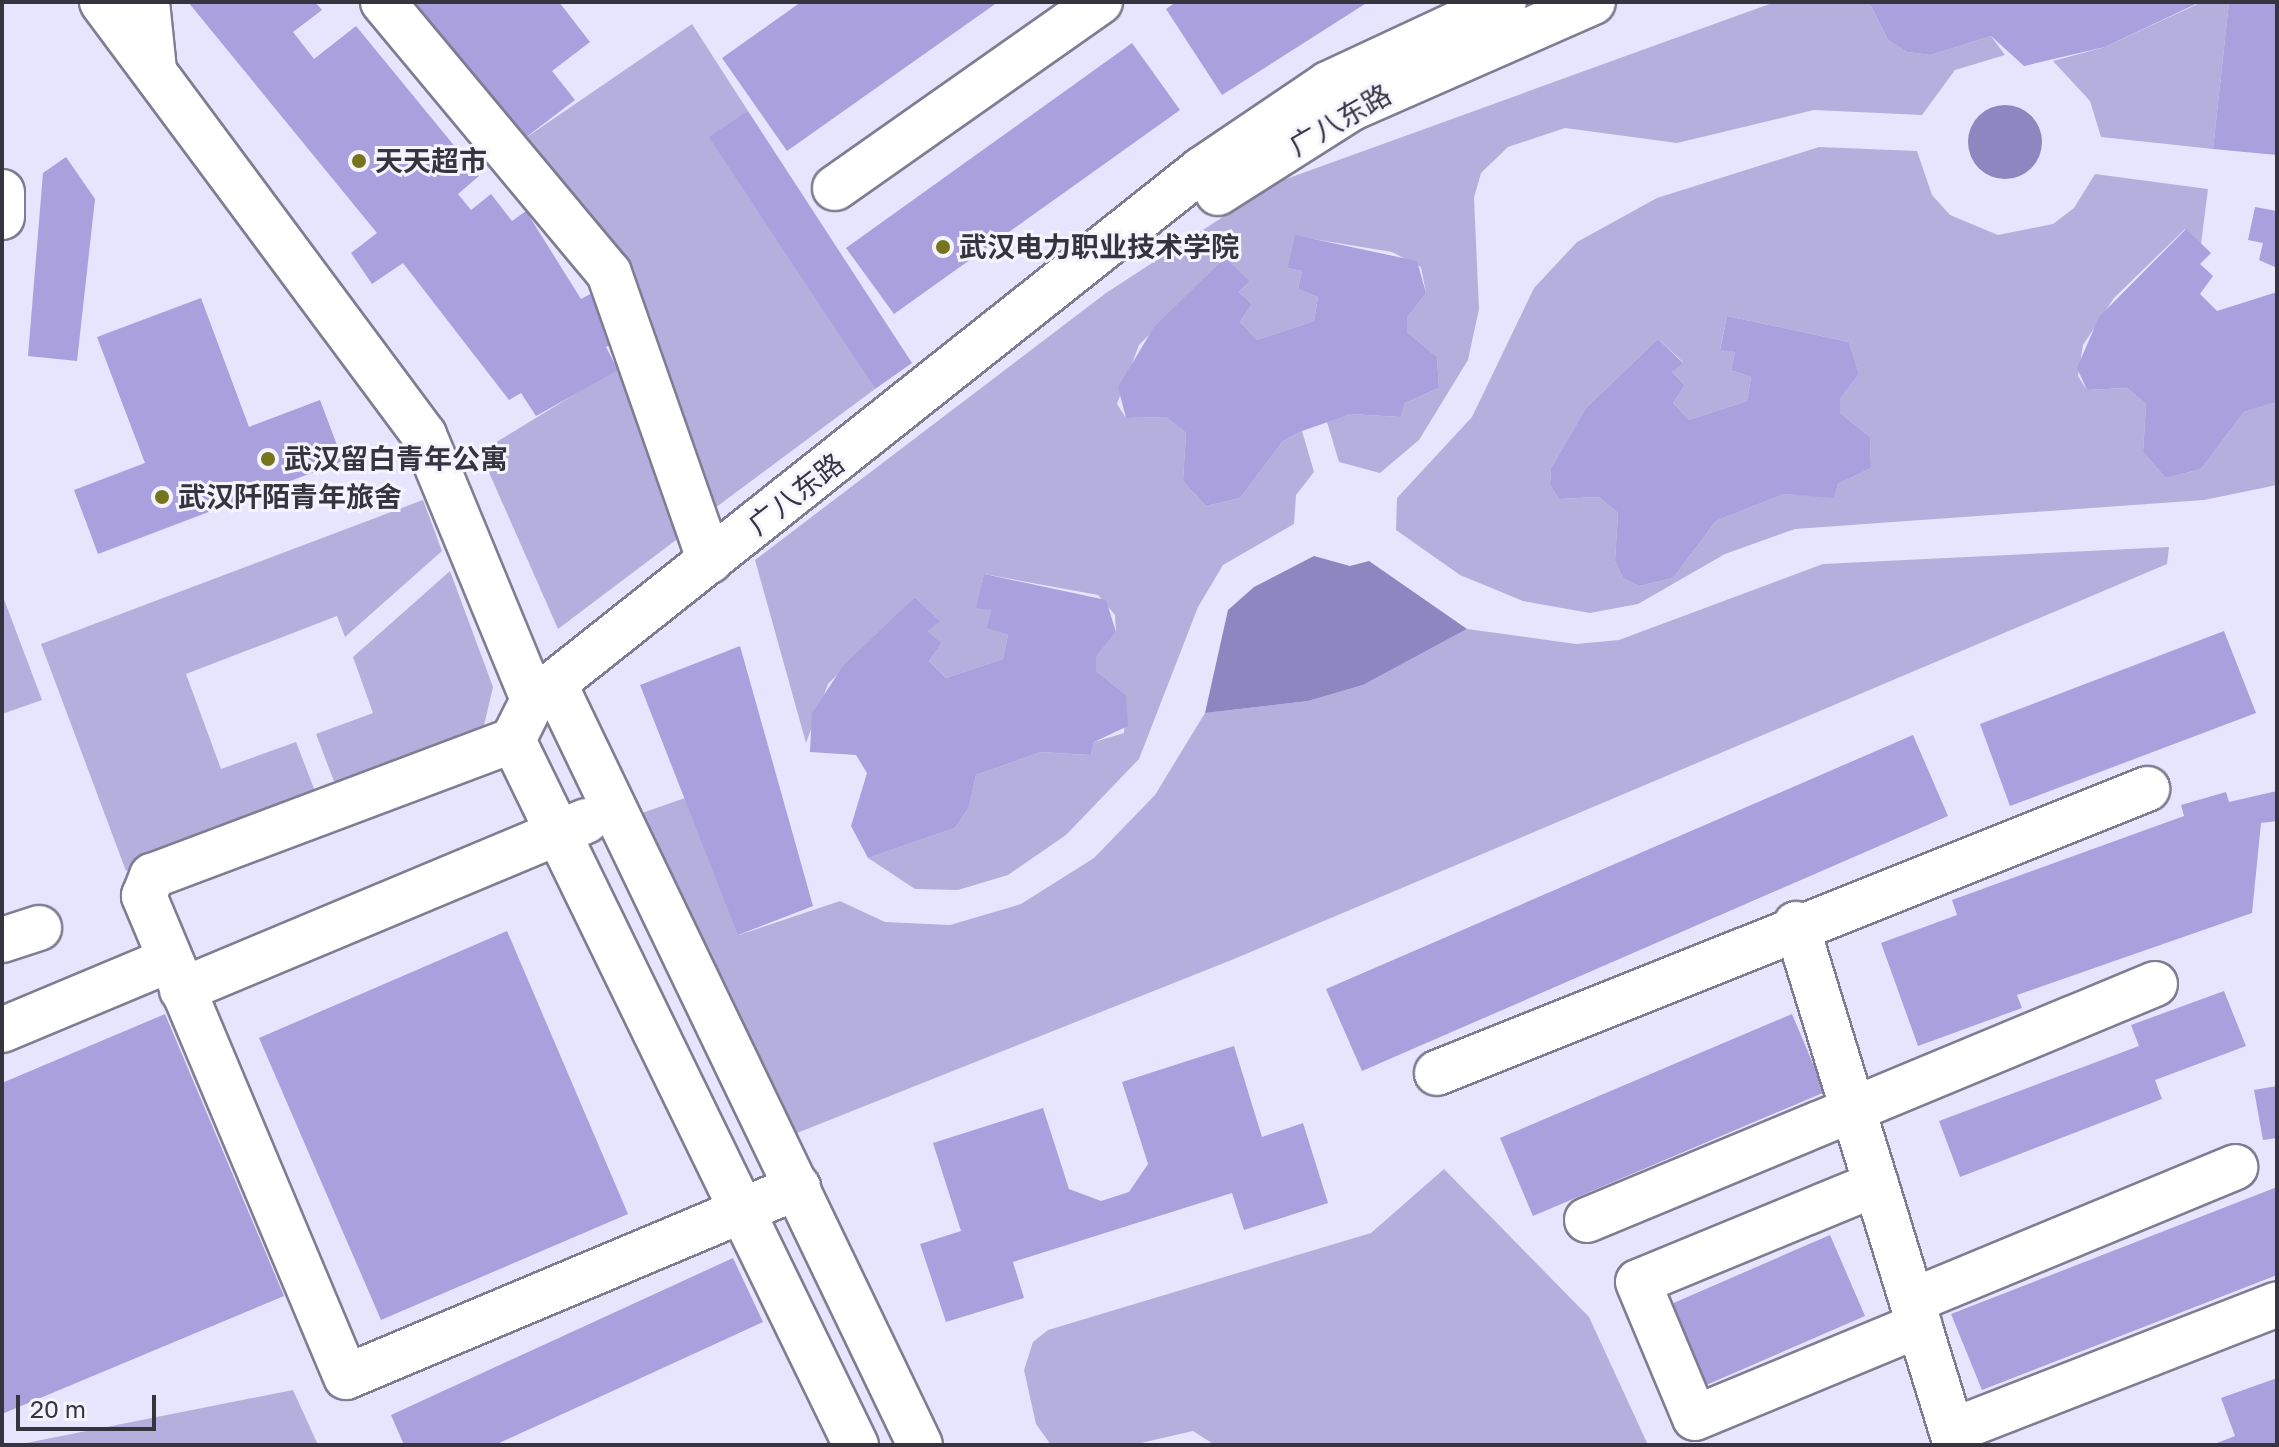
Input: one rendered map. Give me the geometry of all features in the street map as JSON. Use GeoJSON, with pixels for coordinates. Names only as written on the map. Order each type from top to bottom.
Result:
{"type":"FeatureCollection","features":[{"type":"Feature","properties":{"kind":"lane"},"geometry":{"type":"LineString","coordinates":[[102,2],[424,435],[543,691],[615,806],[920,1445]]}},
{"type":"Feature","properties":{"kind":"lane"},"geometry":{"type":"LineString","coordinates":[[147,2],[154,70]]}},
{"type":"Feature","properties":{"kind":"lane"},"geometry":{"type":"LineString","coordinates":[[383,2],[609,273],[716,557]]}},
{"type":"Feature","properties":{"kind":"lane"},"geometry":{"type":"LineString","coordinates":[[835,188],[1100,2]]}},
{"type":"Feature","properties":{"kind":"lane","name":"广八东路"},"geometry":{"type":"LineString","coordinates":[[543,691],[1097,259],[1201,170],[1328,84],[1504,2]]}},
{"type":"Feature","properties":{"kind":"lane","name":"广八东路"},"geometry":{"type":"LineString","coordinates":[[1097,259],[1352,108],[1593,2]]}},
{"type":"Feature","properties":{"kind":"lane"},"geometry":{"type":"LineString","coordinates":[[2,192],[2,217]]}},
{"type":"Feature","properties":{"kind":"lane"},"geometry":{"type":"LineString","coordinates":[[543,691],[513,740],[152,876],[144,896],[346,1377],[798,1187]]}},
{"type":"Feature","properties":{"kind":"lane"},"geometry":{"type":"LineString","coordinates":[[513,740],[737,1212],[856,1445]]}},
{"type":"Feature","properties":{"kind":"lane"},"geometry":{"type":"LineString","coordinates":[[1437,1073],[1796,924],[2147,789]]}},
{"type":"Feature","properties":{"kind":"lane"},"geometry":{"type":"LineString","coordinates":[[2,1030],[176,975],[558,834],[615,806]]}},
{"type":"Feature","properties":{"kind":"lane"},"geometry":{"type":"LineString","coordinates":[[1796,924],[1954,1438],[2277,1304]]}},
{"type":"Feature","properties":{"kind":"lane"},"geometry":{"type":"LineString","coordinates":[[1587,1220],[1852,1106],[2155,984]]}},
{"type":"Feature","properties":{"kind":"lane"},"geometry":{"type":"LineString","coordinates":[[1876,1184],[1638,1282],[1695,1418],[2235,1167]]}},
{"type":"Feature","properties":{"kind":"shaded area"},"geometry":{"type":"Polygon","coordinates":[[[1775,2],[1869,2],[1888,40],[1907,52],[1931,55],[1991,36],[2005,55],[1955,70],[1922,115],[1814,110],[1677,143],[1565,128],[1508,147],[1481,173],[1474,198],[1479,309],[1468,360],[1419,440],[1380,473],[1339,462],[1327,422],[1351,414],[1401,417],[1405,403],[1439,388],[1437,357],[1407,332],[1407,318],[1426,293],[1421,267],[1392,252],[1295,236],[1287,268],[1302,271],[1298,289],[1318,297],[1314,321],[1257,340],[1240,322],[1252,304],[1239,292],[1250,281],[1225,259],[1139,345],[1117,404],[1126,418],[1166,417],[1186,433],[1183,481],[1206,506],[1240,498],[1283,441],[1302,431],[1314,472],[1296,495],[1294,524],[1223,565],[1198,607],[1139,759],[1066,835],[1008,875],[958,890],[915,889],[868,858],[955,828],[969,807],[976,775],[1041,752],[1091,755],[1094,742],[1124,733],[1126,695],[1096,671],[1096,657],[1116,632],[1115,615],[1098,595],[984,574],[977,607],[991,610],[988,628],[1008,635],[1003,659],[946,678],[929,661],[942,643],[928,631],[939,620],[915,597],[828,684],[806,743],[755,560],[1106,293],[1275,183],[1775,2]]]}},
{"type":"Feature","properties":{"kind":"shaded area"},"geometry":{"type":"Polygon","coordinates":[[[2202,2],[2229,2],[2213,149],[2101,137],[2090,101],[2053,61],[2105,47],[2202,2]]]}},
{"type":"Feature","properties":{"kind":"shaded area"},"geometry":{"type":"Polygon","coordinates":[[[692,24],[748,111],[726,161],[875,389],[711,511],[521,141],[692,24]]]}},
{"type":"Feature","properties":{"kind":"shaded area"},"geometry":{"type":"Polygon","coordinates":[[[1998,105],[2012,105],[2026,111],[2036,121],[2042,142],[2040,156],[2026,173],[2012,179],[1998,179],[1984,173],[1974,163],[1968,149],[1968,135],[1974,121],[1984,111],[1998,105]]]}},
{"type":"Feature","properties":{"kind":"shaded area"},"geometry":{"type":"Polygon","coordinates":[[[1819,147],[1917,151],[1932,195],[1950,215],[1998,235],[2053,224],[2074,208],[2095,174],[2208,189],[2201,244],[2185,229],[2114,298],[2083,345],[2078,376],[2087,390],[2127,388],[2146,404],[2143,452],[2166,478],[2201,469],[2244,412],[2277,402],[2277,485],[2204,500],[1795,529],[1725,554],[1638,604],[1590,613],[1523,601],[1460,575],[1396,530],[1397,498],[1472,417],[1534,288],[1577,242],[1657,198],[1819,147]],[[1727,316],[1720,349],[1735,352],[1731,370],[1751,377],[1747,401],[1689,420],[1673,403],[1685,385],[1672,372],[1683,362],[1658,339],[1586,408],[1551,468],[1550,485],[1559,499],[1599,497],[1618,513],[1615,561],[1623,578],[1639,586],[1673,578],[1716,521],[1784,494],[1834,497],[1838,484],[1871,468],[1870,437],[1840,413],[1840,399],[1859,374],[1849,342],[1727,316]]]}},
{"type":"Feature","properties":{"kind":"shaded area"},"geometry":{"type":"Polygon","coordinates":[[[629,361],[684,534],[558,629],[480,452],[629,361]]]}},
{"type":"Feature","properties":{"kind":"shaded area"},"geometry":{"type":"Polygon","coordinates":[[[423,500],[442,551],[345,637],[337,616],[186,674],[221,769],[296,742],[318,799],[126,871],[41,644],[423,500]]]}},
{"type":"Feature","properties":{"kind":"shaded area"},"geometry":{"type":"Polygon","coordinates":[[[2169,547],[2167,564],[1234,959],[797,1133],[642,813],[685,798],[739,935],[840,901],[885,922],[950,925],[1021,904],[1094,858],[1155,795],[1205,713],[1308,701],[1363,685],[1467,629],[1576,644],[1619,640],[1823,564],[2169,547]]]}},
{"type":"Feature","properties":{"kind":"shaded area"},"geometry":{"type":"Polygon","coordinates":[[[1314,556],[1350,566],[1369,561],[1467,629],[1363,685],[1308,701],[1205,713],[1228,610],[1254,587],[1314,556]]]}},
{"type":"Feature","properties":{"kind":"shaded area"},"geometry":{"type":"Polygon","coordinates":[[[450,571],[493,687],[481,738],[338,792],[316,734],[373,713],[353,657],[450,571]]]}},
{"type":"Feature","properties":{"kind":"shaded area"},"geometry":{"type":"Polygon","coordinates":[[[2,594],[42,700],[2,714],[2,594]]]}},
{"type":"Feature","properties":{"kind":"shaded area"},"geometry":{"type":"Polygon","coordinates":[[[1444,1169],[1589,1317],[1648,1445],[1215,1445],[1193,1431],[1132,1445],[1051,1445],[1036,1424],[1024,1370],[1033,1342],[1048,1330],[1371,1233],[1444,1169]]]}},
{"type":"Feature","properties":{"kind":"shaded area"},"geometry":{"type":"Polygon","coordinates":[[[293,1390],[318,1445],[16,1445],[293,1390]]]}},
{"type":"Feature","properties":{"kind":"building"},"geometry":{"type":"Polygon","coordinates":[[[188,2],[315,2],[322,10],[293,32],[314,59],[356,26],[479,176],[458,194],[471,210],[491,194],[512,221],[526,211],[581,299],[592,293],[617,342],[606,347],[618,370],[536,416],[521,393],[509,400],[403,263],[372,284],[351,253],[377,233],[188,2]]]}},
{"type":"Feature","properties":{"kind":"building"},"geometry":{"type":"Polygon","coordinates":[[[415,2],[559,2],[590,42],[552,71],[575,100],[521,141],[415,2]]]}},
{"type":"Feature","properties":{"kind":"building"},"geometry":{"type":"Polygon","coordinates":[[[801,2],[998,2],[787,151],[722,58],[801,2]]]}},
{"type":"Feature","properties":{"kind":"building"},"geometry":{"type":"Polygon","coordinates":[[[1176,2],[1368,2],[1222,95],[1166,9],[1176,2]]]}},
{"type":"Feature","properties":{"kind":"building"},"geometry":{"type":"Polygon","coordinates":[[[1869,2],[2198,3],[2105,47],[2024,66],[1991,36],[1931,55],[1907,52],[1888,40],[1869,2]]]}},
{"type":"Feature","properties":{"kind":"building"},"geometry":{"type":"Polygon","coordinates":[[[2229,2],[2277,2],[2277,155],[2213,149],[2229,2]]]}},
{"type":"Feature","properties":{"kind":"building"},"geometry":{"type":"Polygon","coordinates":[[[1132,43],[1180,110],[894,314],[846,248],[1132,43]]]}},
{"type":"Feature","properties":{"kind":"building"},"geometry":{"type":"Polygon","coordinates":[[[748,111],[912,363],[875,389],[709,137],[748,111]]]}},
{"type":"Feature","properties":{"kind":"building"},"geometry":{"type":"Polygon","coordinates":[[[66,157],[95,199],[77,361],[28,356],[43,173],[66,157]]]}},
{"type":"Feature","properties":{"kind":"building"},"geometry":{"type":"Polygon","coordinates":[[[2255,207],[2277,211],[2277,268],[2259,260],[2263,243],[2248,240],[2255,207]]]}},
{"type":"Feature","properties":{"kind":"building"},"geometry":{"type":"Polygon","coordinates":[[[2186,229],[2211,253],[2200,264],[2213,276],[2200,294],[2217,311],[2277,292],[2277,402],[2244,412],[2201,469],[2166,478],[2143,452],[2146,404],[2127,388],[2087,390],[2077,368],[2099,317],[2186,229]]]}},
{"type":"Feature","properties":{"kind":"building"},"geometry":{"type":"Polygon","coordinates":[[[1295,235],[1417,261],[1426,293],[1407,318],[1407,332],[1437,357],[1439,388],[1405,403],[1401,417],[1351,414],[1302,431],[1283,441],[1240,498],[1206,506],[1183,481],[1186,433],[1166,417],[1126,418],[1118,387],[1154,327],[1225,258],[1250,281],[1239,292],[1252,304],[1240,322],[1257,340],[1314,321],[1318,297],[1298,289],[1302,271],[1287,268],[1295,235]]]}},
{"type":"Feature","properties":{"kind":"building"},"geometry":{"type":"Polygon","coordinates":[[[201,298],[249,427],[320,400],[343,461],[98,554],[74,490],[145,463],[97,337],[201,298]]]}},
{"type":"Feature","properties":{"kind":"building"},"geometry":{"type":"Polygon","coordinates":[[[1727,316],[1849,342],[1859,374],[1840,399],[1840,413],[1870,437],[1871,468],[1838,484],[1834,498],[1784,494],[1716,521],[1673,578],[1639,586],[1623,578],[1615,561],[1618,513],[1599,497],[1559,499],[1550,485],[1551,468],[1586,408],[1658,339],[1683,363],[1672,372],[1685,385],[1673,403],[1689,420],[1747,401],[1751,377],[1731,370],[1735,352],[1720,350],[1727,316]]]}},
{"type":"Feature","properties":{"kind":"building"},"geometry":{"type":"Polygon","coordinates":[[[984,574],[1106,600],[1116,632],[1096,657],[1096,671],[1126,695],[1128,726],[1094,742],[1091,755],[1041,752],[976,775],[969,807],[955,828],[868,858],[851,826],[867,773],[856,755],[810,752],[812,713],[843,666],[915,597],[940,621],[928,631],[942,643],[929,661],[946,678],[1003,659],[1008,635],[987,628],[991,610],[976,608],[984,574]]]}},
{"type":"Feature","properties":{"kind":"building"},"geometry":{"type":"Polygon","coordinates":[[[2224,631],[2256,713],[2010,806],[1980,724],[2224,631]]]}},
{"type":"Feature","properties":{"kind":"building"},"geometry":{"type":"Polygon","coordinates":[[[740,646],[813,906],[738,935],[640,685],[740,646]]]}},
{"type":"Feature","properties":{"kind":"building"},"geometry":{"type":"Polygon","coordinates":[[[1913,735],[1948,816],[1362,1071],[1326,989],[1913,735]]]}},
{"type":"Feature","properties":{"kind":"building"},"geometry":{"type":"Polygon","coordinates":[[[2277,791],[2277,821],[2261,823],[2252,913],[2017,995],[2022,1008],[1918,1046],[1881,943],[1957,915],[1952,900],[2184,816],[2181,805],[2226,792],[2229,802],[2277,791]]]}},
{"type":"Feature","properties":{"kind":"building"},"geometry":{"type":"Polygon","coordinates":[[[507,931],[628,1214],[381,1320],[259,1038],[507,931]]]}},
{"type":"Feature","properties":{"kind":"building"},"geometry":{"type":"Polygon","coordinates":[[[2224,991],[2246,1046],[2155,1080],[2162,1099],[1960,1177],[1939,1121],[2139,1046],[2131,1025],[2224,991]]]}},
{"type":"Feature","properties":{"kind":"building"},"geometry":{"type":"Polygon","coordinates":[[[165,1014],[284,1296],[2,1414],[2,1083],[165,1014]]]}},
{"type":"Feature","properties":{"kind":"building"},"geometry":{"type":"Polygon","coordinates":[[[1792,1014],[1825,1092],[1533,1216],[1500,1138],[1792,1014]]]}},
{"type":"Feature","properties":{"kind":"building"},"geometry":{"type":"Polygon","coordinates":[[[1234,1046],[1262,1137],[1303,1123],[1328,1203],[1244,1230],[1232,1193],[1013,1262],[1024,1298],[946,1322],[920,1244],[961,1231],[933,1143],[1043,1108],[1069,1189],[1101,1201],[1129,1192],[1148,1164],[1122,1082],[1234,1046]]]}},
{"type":"Feature","properties":{"kind":"building"},"geometry":{"type":"Polygon","coordinates":[[[2277,1086],[2277,1138],[2263,1140],[2254,1090],[2277,1086]]]}},
{"type":"Feature","properties":{"kind":"building"},"geometry":{"type":"Polygon","coordinates":[[[2277,1187],[2277,1275],[1982,1390],[1951,1314],[2277,1187]]]}},
{"type":"Feature","properties":{"kind":"building"},"geometry":{"type":"Polygon","coordinates":[[[1830,1235],[1865,1316],[1704,1386],[1669,1305],[1830,1235]]]}},
{"type":"Feature","properties":{"kind":"building"},"geometry":{"type":"Polygon","coordinates":[[[733,1258],[763,1322],[495,1445],[404,1445],[391,1415],[733,1258]]]}},
{"type":"Feature","properties":{"kind":"building"},"geometry":{"type":"Polygon","coordinates":[[[2277,1378],[2277,1445],[2212,1445],[2235,1436],[2221,1398],[2277,1378]]]}},
{"type":"Feature","properties":{"kind":"place","name":"天天超市"},"geometry":{"type":"Point","coordinates":[359,161]}},
{"type":"Feature","properties":{"kind":"place","name":"武汉电力职业技术学院"},"geometry":{"type":"Point","coordinates":[943,247]}},
{"type":"Feature","properties":{"kind":"place","name":"武汉留白青年公寓"},"geometry":{"type":"Point","coordinates":[268,459]}},
{"type":"Feature","properties":{"kind":"place","name":"武汉阡陌青年旅舍"},"geometry":{"type":"Point","coordinates":[162,497]}}]}
